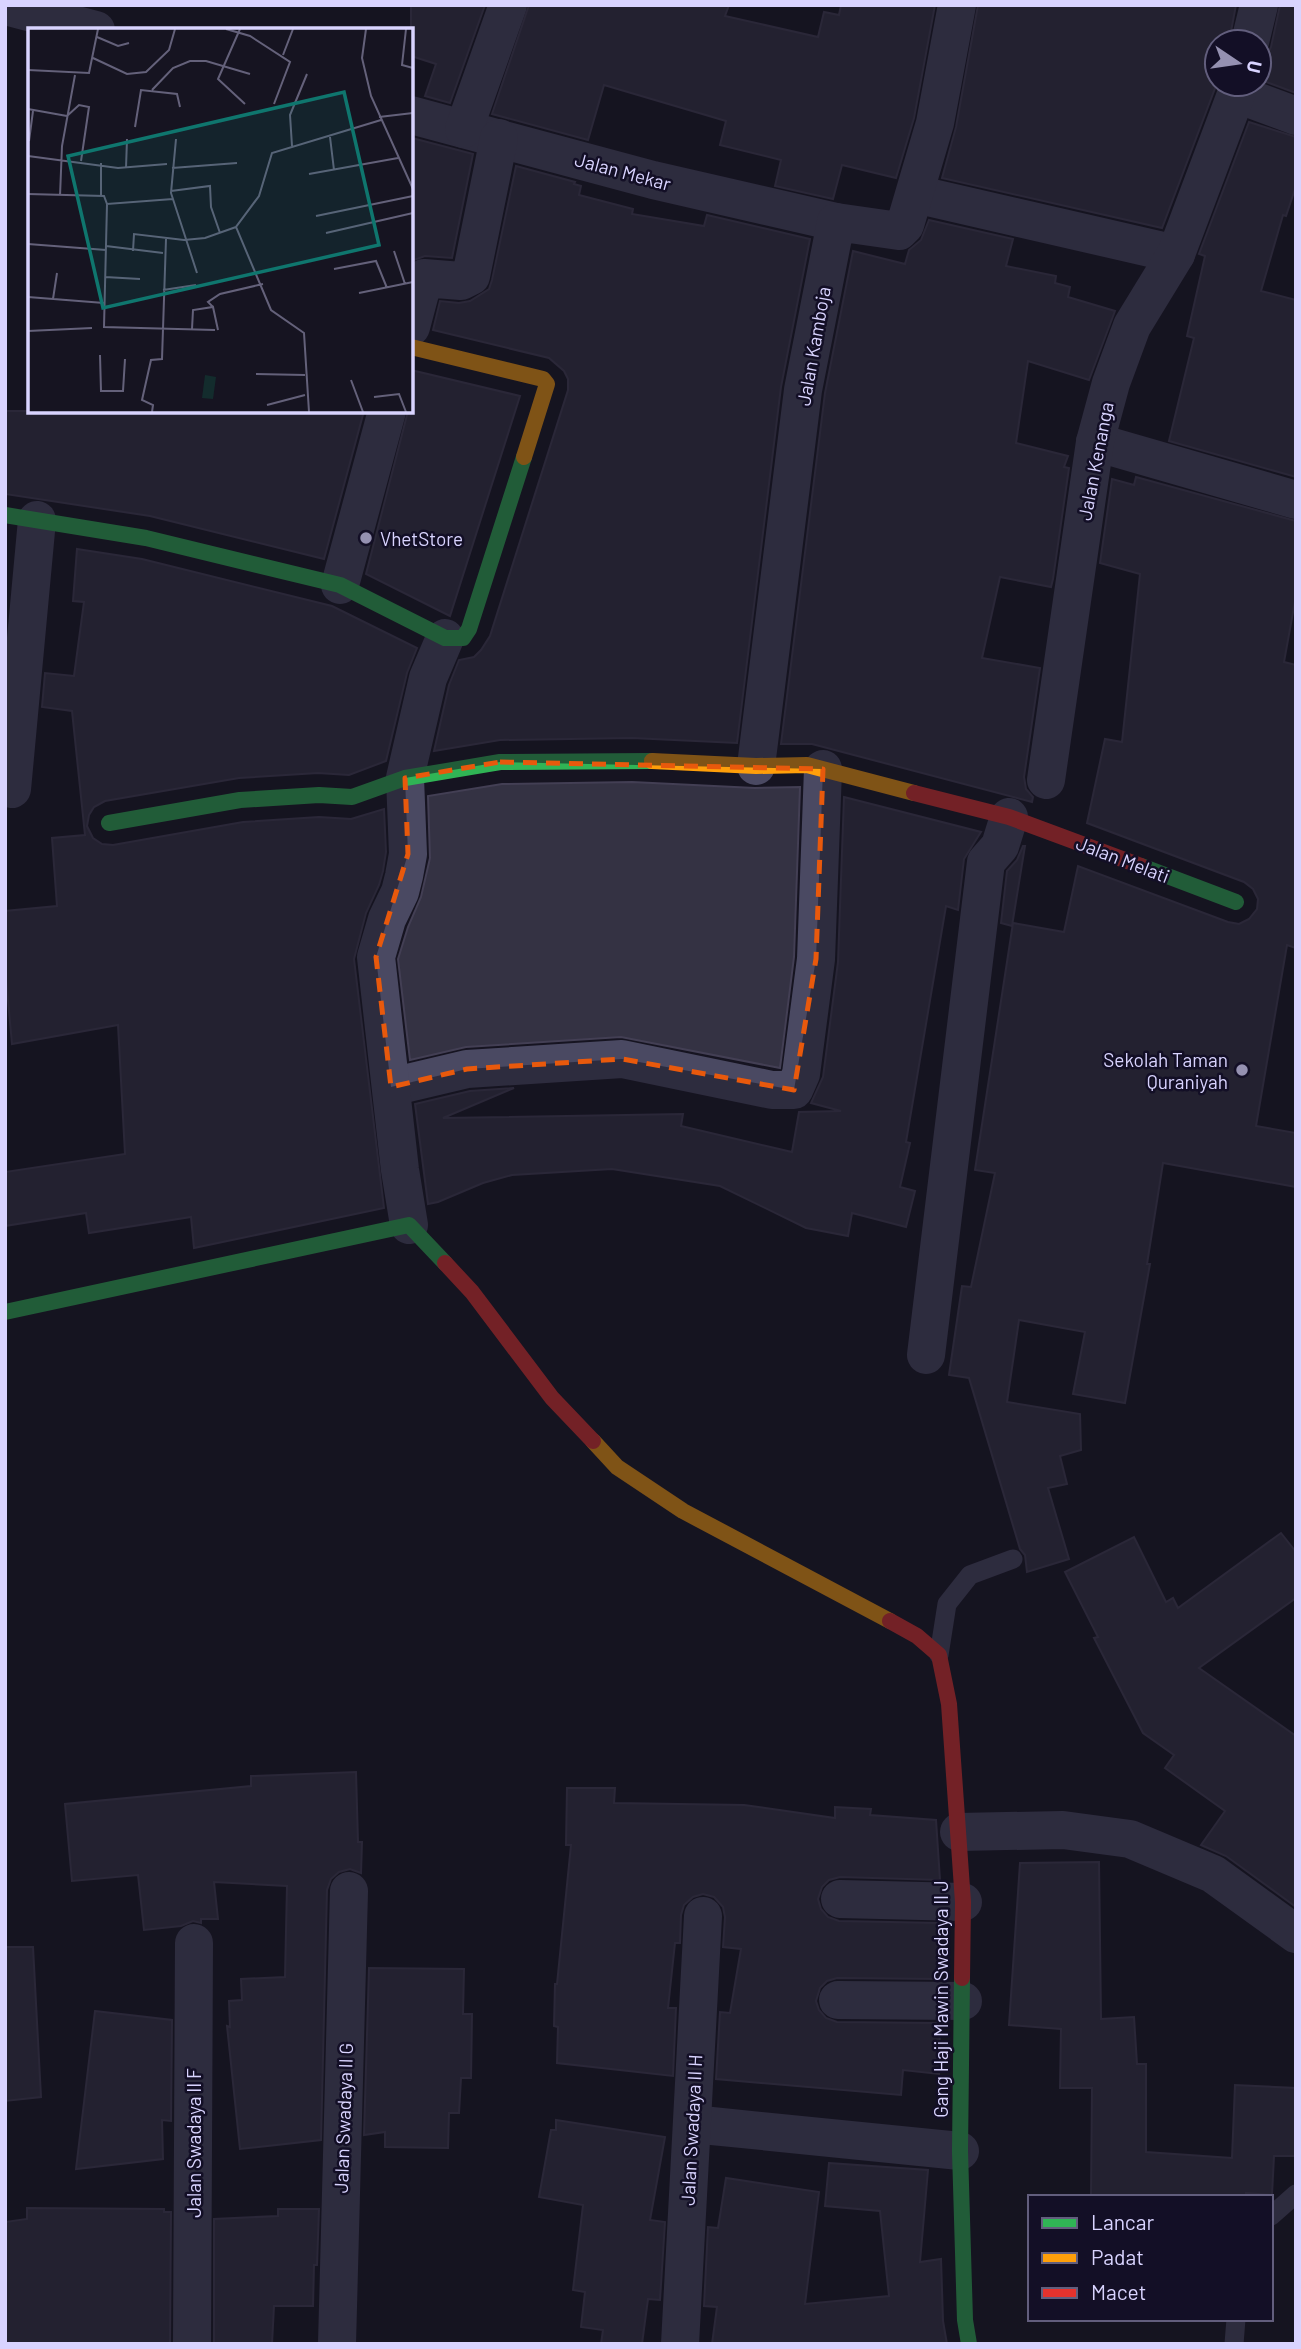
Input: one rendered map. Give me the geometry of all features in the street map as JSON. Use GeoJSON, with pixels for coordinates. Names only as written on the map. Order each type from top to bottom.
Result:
{"type":"FeatureCollection","features":[{"type":"Feature","properties":{"kind":"street"},"geometry":{"type":"LineString","coordinates":[[413,319],[424,278],[461,281],[471,276],[482,133],[508,5]]}},
{"type":"Feature","properties":{"kind":"street"},"geometry":{"type":"LineString","coordinates":[[836,222],[900,231],[905,225],[935,123],[957,5]]}},
{"type":"Feature","properties":{"kind":"street"},"geometry":{"type":"LineString","coordinates":[[1253,28],[1259,5]]}},
{"type":"Feature","properties":{"kind":"street"},"geometry":{"type":"LineString","coordinates":[[5,6],[46,10],[91,28]]}},
{"type":"Feature","properties":{"kind":"street","name":"Jalan Kenanga"},"geometry":{"type":"LineString","coordinates":[[1046,780],[1095,442],[1111,383],[1132,326],[1176,254],[1236,98]]}},
{"type":"Feature","properties":{"kind":"street"},"geometry":{"type":"LineString","coordinates":[[1258,98],[1296,116]]}},
{"type":"Feature","properties":{"kind":"street","name":"Jalan Mekar"},"geometry":{"type":"LineString","coordinates":[[413,115],[653,180],[836,222]]}},
{"type":"Feature","properties":{"kind":"street"},"geometry":{"type":"LineString","coordinates":[[915,194],[1176,254]]}},
{"type":"Feature","properties":{"kind":"street","name":"Jalan Kamboja"},"geometry":{"type":"LineString","coordinates":[[756,766],[803,390],[836,222]]}},
{"type":"Feature","properties":{"kind":"street"},"geometry":{"type":"LineString","coordinates":[[12,789],[21,518],[146,538],[340,585],[445,638],[463,638],[547,384],[543,379],[413,347]]}},
{"type":"Feature","properties":{"kind":"street"},"geometry":{"type":"LineString","coordinates":[[340,585],[386,413]]}},
{"type":"Feature","properties":{"kind":"street"},"geometry":{"type":"LineString","coordinates":[[1095,442],[1296,500]]}},
{"type":"Feature","properties":{"kind":"street"},"geometry":{"type":"LineString","coordinates":[[445,638],[428,678],[405,778],[408,854],[400,892],[387,919],[376,957],[405,1210],[409,1225],[472,1292],[552,1398],[617,1467],[683,1511],[917,1636],[939,1655]]}},
{"type":"Feature","properties":{"kind":"street","name":"Jalan Melati"},"geometry":{"type":"LineString","coordinates":[[109,823],[240,800],[319,795],[352,797],[405,778],[500,762],[632,760],[756,766],[807,765],[1009,817],[1236,902]]}},
{"type":"Feature","properties":{"kind":"street"},"geometry":{"type":"LineString","coordinates":[[391,1087],[467,1069],[622,1059],[772,1090],[794,1090],[801,1074],[816,960],[823,769]]}},
{"type":"Feature","properties":{"kind":"street"},"geometry":{"type":"LineString","coordinates":[[926,1355],[986,862],[1000,846],[1009,817]]}},
{"type":"Feature","properties":{"kind":"street"},"geometry":{"type":"LineString","coordinates":[[5,1312],[409,1225]]}},
{"type":"Feature","properties":{"kind":"street","name":"Gang Haji Mawin Swadaya II J"},"geometry":{"type":"LineString","coordinates":[[939,1655],[949,1704],[963,1902],[960,2151],[965,2320],[969,2344]]}},
{"type":"Feature","properties":{"kind":"street"},"geometry":{"type":"LineString","coordinates":[[959,1832],[1063,1829],[1130,1839],[1213,1874],[1296,1934]]}},
{"type":"Feature","properties":{"kind":"street","name":"Jalan Swadaya II G"},"geometry":{"type":"LineString","coordinates":[[337,2344],[349,1891]]}},
{"type":"Feature","properties":{"kind":"street"},"geometry":{"type":"LineString","coordinates":[[840,1899],[963,1902]]}},
{"type":"Feature","properties":{"kind":"street","name":"Jalan Swadaya II H"},"geometry":{"type":"LineString","coordinates":[[680,2344],[703,1916]]}},
{"type":"Feature","properties":{"kind":"street","name":"Jalan Swadaya II F"},"geometry":{"type":"LineString","coordinates":[[192,2344],[194,1942]]}},
{"type":"Feature","properties":{"kind":"street"},"geometry":{"type":"LineString","coordinates":[[838,2000],[963,2001]]}},
{"type":"Feature","properties":{"kind":"street"},"geometry":{"type":"LineString","coordinates":[[692,2124],[960,2151]]}},
{"type":"Feature","properties":{"kind":"lane"},"geometry":{"type":"LineString","coordinates":[[939,1655],[947,1604],[970,1575],[1013,1559]]}},
{"type":"Feature","properties":{"kind":"lane"},"geometry":{"type":"LineString","coordinates":[[1273,2214],[1296,2194]]}},
{"type":"Feature","properties":{"kind":"lane"},"geometry":{"type":"LineString","coordinates":[[1234,2344],[1236,2321]]}},
{"type":"Feature","properties":{"kind":"highlighted area"},"geometry":{"type":"Polygon","coordinates":[[[500,762],[823,769],[816,959],[794,1090],[622,1059],[467,1069],[391,1087],[376,957],[408,854],[405,778],[500,762]]]}},
{"type":"Feature","properties":{"kind":"building"},"geometry":{"type":"Polygon","coordinates":[[[411,5],[485,5],[450,103],[425,96],[436,64],[413,57],[411,5]]]}},
{"type":"Feature","properties":{"kind":"building"},"geometry":{"type":"Polygon","coordinates":[[[529,5],[729,5],[725,16],[818,37],[824,12],[839,15],[841,5],[935,5],[914,118],[896,178],[842,165],[833,199],[775,186],[781,160],[720,145],[726,121],[604,85],[588,140],[492,114],[529,5]]]}},
{"type":"Feature","properties":{"kind":"building"},"geometry":{"type":"Polygon","coordinates":[[[978,5],[1236,5],[1232,28],[1203,28],[1203,98],[1211,98],[1162,228],[942,178],[956,127],[978,5]]]}},
{"type":"Feature","properties":{"kind":"building"},"geometry":{"type":"Polygon","coordinates":[[[1280,5],[1296,5],[1296,93],[1273,84],[1273,38],[1280,5]]]}},
{"type":"Feature","properties":{"kind":"building"},"geometry":{"type":"Polygon","coordinates":[[[1249,122],[1296,137],[1296,186],[1286,216],[1283,215],[1261,291],[1296,300],[1296,477],[1169,441],[1194,338],[1187,336],[1205,256],[1199,254],[1249,122]]]}},
{"type":"Feature","properties":{"kind":"building"},"geometry":{"type":"Polygon","coordinates":[[[413,138],[473,154],[452,258],[425,256],[413,260],[413,138]]]}},
{"type":"Feature","properties":{"kind":"building"},"geometry":{"type":"Polygon","coordinates":[[[516,166],[575,182],[574,184],[581,186],[579,195],[633,209],[632,214],[704,226],[707,215],[810,239],[781,387],[737,743],[632,738],[500,740],[434,751],[449,685],[459,660],[474,657],[490,636],[568,390],[568,379],[564,371],[549,358],[433,330],[440,301],[470,301],[489,289],[516,166]]]}},
{"type":"Feature","properties":{"kind":"building"},"geometry":{"type":"Polygon","coordinates":[[[929,220],[1013,239],[1006,266],[1056,276],[1055,283],[1070,287],[1068,297],[1115,311],[1089,380],[1028,361],[1016,443],[1068,456],[1064,467],[1069,468],[1053,579],[1051,587],[1000,577],[982,658],[1040,668],[1024,777],[1026,789],[1033,797],[1032,802],[812,744],[781,744],[825,393],[853,251],[905,264],[909,250],[921,240],[929,220]]]}},
{"type":"Feature","properties":{"kind":"building"},"geometry":{"type":"Polygon","coordinates":[[[413,370],[520,396],[450,616],[366,574],[407,413],[413,413],[413,370]]]}},
{"type":"Feature","properties":{"kind":"building"},"geometry":{"type":"Polygon","coordinates":[[[5,411],[363,413],[324,559],[150,516],[5,494],[5,411]]]}},
{"type":"Feature","properties":{"kind":"building"},"geometry":{"type":"Polygon","coordinates":[[[1136,477],[1296,521],[1296,596],[1284,662],[1296,665],[1296,948],[1287,945],[1256,1126],[1296,1133],[1296,1187],[1163,1163],[1147,1264],[1150,1264],[1125,1403],[1073,1394],[1085,1332],[1019,1320],[1007,1402],[1080,1414],[1081,1450],[1060,1456],[1067,1484],[1048,1488],[1069,1559],[1027,1572],[1025,1555],[1020,1549],[969,1378],[949,1375],[962,1286],[971,1287],[995,1173],[975,1170],[1013,923],[1064,932],[1078,866],[1228,922],[1239,924],[1249,919],[1257,909],[1258,899],[1253,889],[1244,882],[1087,823],[1105,739],[1122,742],[1140,574],[1100,563],[1112,479],[1134,485],[1136,477]]]}},
{"type":"Feature","properties":{"kind":"building"},"geometry":{"type":"Polygon","coordinates":[[[77,549],[142,559],[332,606],[417,648],[407,673],[386,761],[349,775],[318,773],[239,778],[105,801],[94,807],[87,826],[93,838],[102,844],[113,845],[243,822],[319,817],[351,819],[384,809],[386,852],[383,871],[366,913],[354,959],[384,1208],[194,1248],[191,1217],[89,1233],[86,1213],[5,1226],[5,1172],[125,1154],[118,1025],[12,1044],[5,968],[5,911],[57,906],[52,838],[85,835],[72,711],[42,707],[45,673],[74,676],[84,602],[73,601],[77,549]]]}},
{"type":"Feature","properties":{"kind":"building"},"geometry":{"type":"Polygon","coordinates":[[[632,782],[755,788],[800,787],[794,957],[780,1068],[621,1037],[466,1047],[410,1060],[398,959],[421,897],[430,858],[428,796],[502,784],[632,782]]]}},
{"type":"Feature","properties":{"kind":"building"},"geometry":{"type":"Polygon","coordinates":[[[844,797],[981,832],[964,859],[958,910],[946,906],[906,1142],[910,1143],[900,1187],[915,1191],[906,1227],[852,1213],[848,1236],[806,1228],[720,1186],[612,1169],[512,1175],[428,1204],[415,1104],[470,1091],[514,1088],[443,1118],[683,1114],[681,1126],[792,1152],[799,1112],[841,1111],[811,1103],[823,1077],[838,962],[844,797]]]}},
{"type":"Feature","properties":{"kind":"building"},"geometry":{"type":"Polygon","coordinates":[[[1023,846],[1012,926],[1001,923],[1007,871],[1017,860],[1023,846]]]}},
{"type":"Feature","properties":{"kind":"building"},"geometry":{"type":"Polygon","coordinates":[[[1281,1533],[1296,1552],[1296,1598],[1199,1668],[1296,1736],[1296,1907],[1226,1856],[1201,1845],[1225,1811],[1165,1768],[1174,1755],[1143,1733],[1094,1638],[1098,1637],[1065,1572],[1134,1537],[1166,1602],[1173,1598],[1178,1608],[1281,1533]]]}},
{"type":"Feature","properties":{"kind":"building"},"geometry":{"type":"Polygon","coordinates":[[[356,1772],[358,1842],[362,1842],[361,1873],[350,1869],[339,1872],[331,1879],[327,1890],[321,2140],[240,2149],[227,2026],[230,2027],[229,2001],[242,2000],[241,1979],[285,1977],[287,1886],[214,1882],[218,1919],[201,1919],[201,1923],[193,1921],[181,1926],[144,1930],[138,1875],[72,1881],[65,1804],[251,1786],[251,1776],[356,1772]]]}},
{"type":"Feature","properties":{"kind":"building"},"geometry":{"type":"Polygon","coordinates":[[[567,1788],[615,1788],[614,1803],[744,1805],[835,1818],[835,1807],[871,1809],[870,1815],[936,1820],[940,1880],[840,1877],[829,1880],[822,1887],[818,1899],[821,1909],[828,1917],[839,1921],[941,1923],[940,1979],[837,1978],[827,1981],[820,1988],[816,2001],[826,2018],[837,2022],[940,2023],[939,2074],[903,2070],[901,2095],[716,2079],[720,2012],[730,2013],[741,1949],[723,1947],[723,1907],[714,1897],[703,1894],[693,1897],[684,1905],[680,1943],[675,1943],[668,2008],[676,2008],[673,2076],[557,2063],[555,1984],[571,1845],[566,1845],[567,1788]]]}},
{"type":"Feature","properties":{"kind":"building"},"geometry":{"type":"Polygon","coordinates":[[[1099,1862],[1101,2019],[1134,2017],[1137,2064],[1146,2064],[1146,2152],[1232,2158],[1235,2085],[1296,2088],[1296,2156],[1274,2156],[1272,2195],[1091,2195],[1092,2088],[1060,2088],[1061,2029],[1009,2025],[1020,1863],[1099,1862]]]}},
{"type":"Feature","properties":{"kind":"building"},"geometry":{"type":"Polygon","coordinates":[[[5,1947],[33,1947],[41,2097],[5,2101],[5,1947]]]}},
{"type":"Feature","properties":{"kind":"building"},"geometry":{"type":"Polygon","coordinates":[[[369,1968],[464,1969],[463,2014],[472,2014],[471,2078],[461,2078],[459,2113],[449,2113],[448,2148],[385,2147],[385,2132],[364,2135],[369,1968]]]}},
{"type":"Feature","properties":{"kind":"building"},"geometry":{"type":"Polygon","coordinates":[[[95,2011],[172,2020],[171,2121],[162,2120],[163,2159],[76,2169],[95,2011]]]}},
{"type":"Feature","properties":{"kind":"building"},"geometry":{"type":"Polygon","coordinates":[[[556,2120],[665,2137],[650,2220],[665,2222],[660,2300],[648,2299],[642,2344],[601,2344],[603,2330],[581,2327],[585,2292],[573,2290],[583,2205],[539,2197],[551,2130],[556,2130],[556,2120]]]}},
{"type":"Feature","properties":{"kind":"building"},"geometry":{"type":"Polygon","coordinates":[[[829,2163],[928,2170],[920,2262],[941,2259],[943,2321],[947,2344],[712,2344],[717,2307],[704,2306],[708,2227],[718,2228],[726,2178],[819,2192],[805,2304],[889,2296],[880,2211],[825,2206],[829,2163]]]}},
{"type":"Feature","properties":{"kind":"building"},"geometry":{"type":"Polygon","coordinates":[[[27,2208],[164,2209],[164,2212],[171,2212],[170,2344],[5,2344],[5,2222],[27,2219],[27,2208]]]}},
{"type":"Feature","properties":{"kind":"building"},"geometry":{"type":"Polygon","coordinates":[[[278,2209],[319,2209],[313,2306],[274,2306],[272,2344],[214,2344],[214,2219],[278,2216],[278,2209]]]}},
{"type":"Feature","properties":{"kind":"traffic: fast"},"geometry":{"type":"LineString","coordinates":[[5,515],[146,538],[340,585],[445,638],[463,638],[469,629],[524,457]]}},
{"type":"Feature","properties":{"kind":"traffic: fast"},"geometry":{"type":"LineString","coordinates":[[109,823],[240,800],[319,795],[352,797],[405,778],[500,762],[652,761]]}},
{"type":"Feature","properties":{"kind":"traffic: fast"},"geometry":{"type":"LineString","coordinates":[[1141,866],[1236,902]]}},
{"type":"Feature","properties":{"kind":"traffic: fast"},"geometry":{"type":"LineString","coordinates":[[5,1312],[409,1225],[445,1263]]}},
{"type":"Feature","properties":{"kind":"traffic: fast"},"geometry":{"type":"LineString","coordinates":[[962,1978],[960,2151],[965,2320],[969,2344]]}},
{"type":"Feature","properties":{"kind":"traffic: slow"},"geometry":{"type":"LineString","coordinates":[[413,347],[543,379],[547,384],[524,457]]}},
{"type":"Feature","properties":{"kind":"traffic: slow"},"geometry":{"type":"LineString","coordinates":[[652,761],[756,766],[807,765],[914,793]]}},
{"type":"Feature","properties":{"kind":"traffic: slow"},"geometry":{"type":"LineString","coordinates":[[593,1441],[617,1467],[683,1511],[890,1621]]}},
{"type":"Feature","properties":{"kind":"traffic: jam"},"geometry":{"type":"LineString","coordinates":[[914,793],[1009,817],[1141,866]]}},
{"type":"Feature","properties":{"kind":"traffic: jam"},"geometry":{"type":"LineString","coordinates":[[445,1263],[472,1292],[552,1398],[593,1441]]}},
{"type":"Feature","properties":{"kind":"traffic: jam"},"geometry":{"type":"LineString","coordinates":[[890,1621],[917,1636],[939,1655],[949,1704],[963,1902],[962,1978]]}},
{"type":"Feature","properties":{"kind":"place","name":"VhetStore"},"geometry":{"type":"Point","coordinates":[366,538]}},
{"type":"Feature","properties":{"kind":"place","name":"Sekolah Taman Quraniyah"},"geometry":{"type":"Point","coordinates":[1242,1070]}}]}
